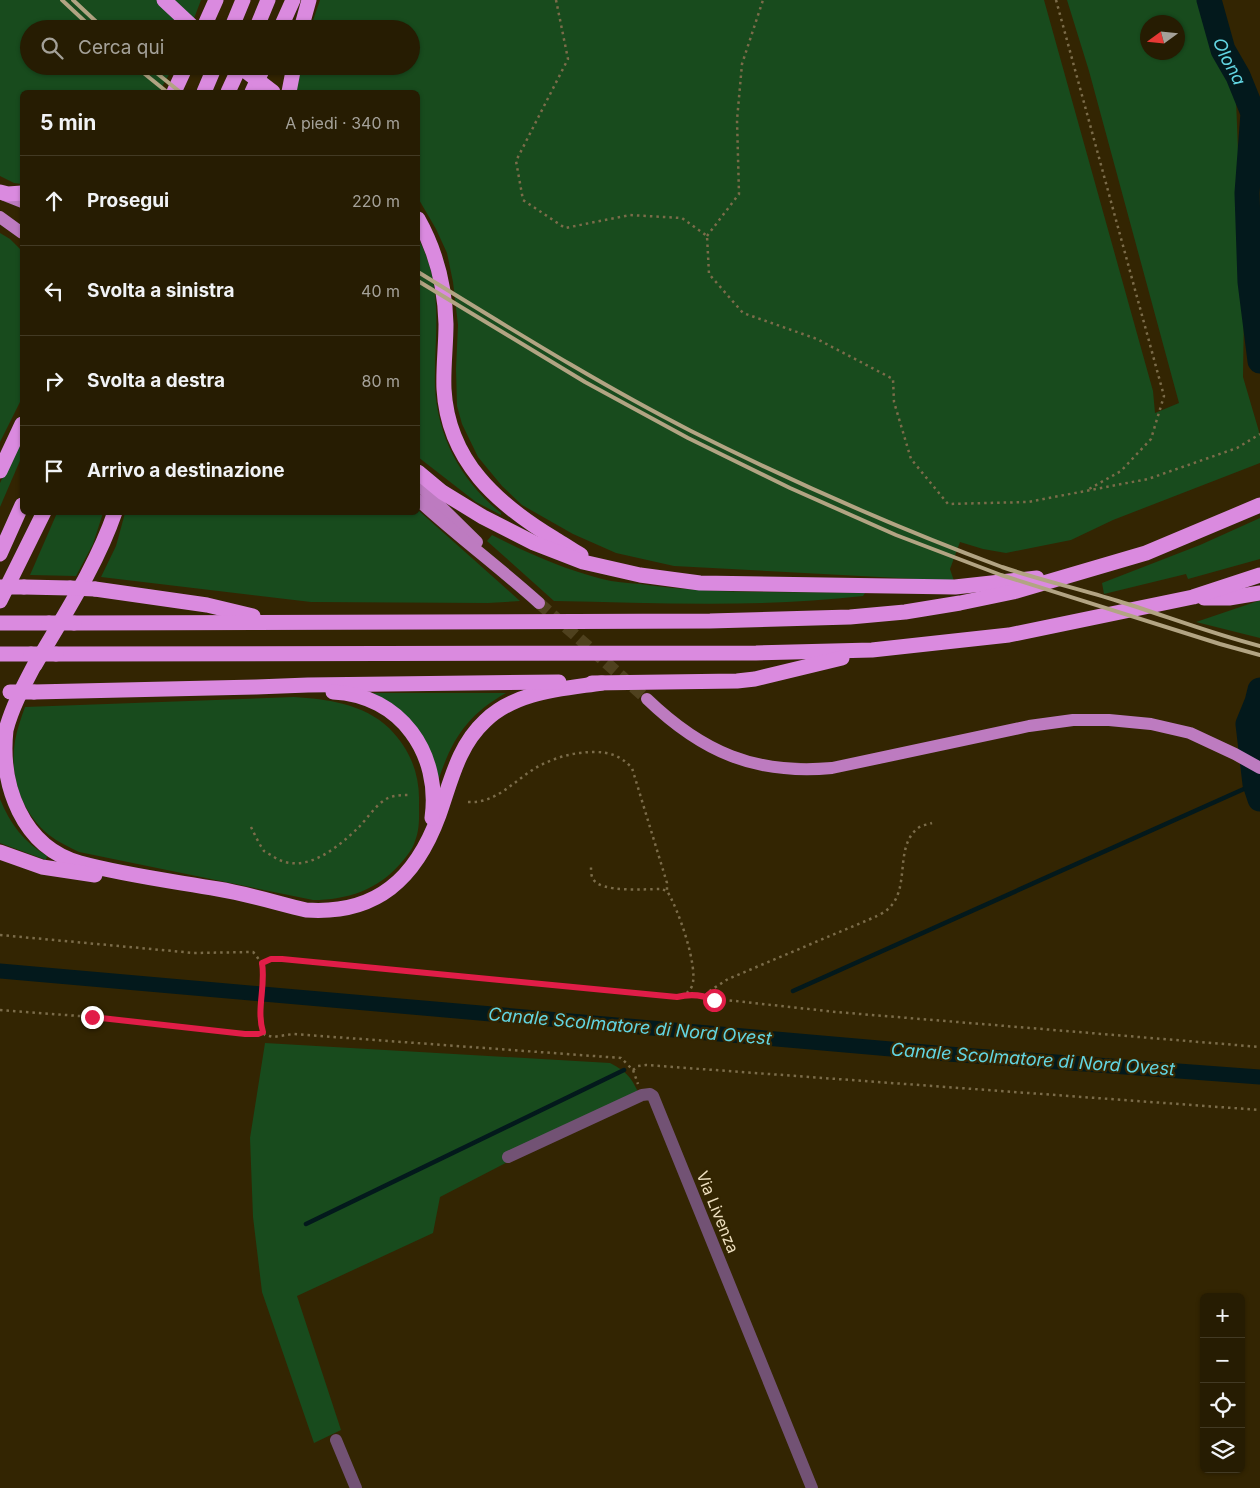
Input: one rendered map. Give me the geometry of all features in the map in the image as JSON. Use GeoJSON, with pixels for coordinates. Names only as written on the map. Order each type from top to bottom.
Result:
{"type":"FeatureCollection","features":[{"type":"Feature","properties":{"kind":"highway"},"geometry":{"type":"LineString","coordinates":[[164,0],[185,20]]}},
{"type":"Feature","properties":{"kind":"highway"},"geometry":{"type":"LineString","coordinates":[[207,20],[216,0]]}},
{"type":"Feature","properties":{"kind":"highway"},"geometry":{"type":"LineString","coordinates":[[235,20],[243,0]]}},
{"type":"Feature","properties":{"kind":"highway"},"geometry":{"type":"LineString","coordinates":[[260,20],[268,0]]}},
{"type":"Feature","properties":{"kind":"highway"},"geometry":{"type":"LineString","coordinates":[[284,20],[293,0]]}},
{"type":"Feature","properties":{"kind":"highway"},"geometry":{"type":"LineString","coordinates":[[304,20],[309,0]]}},
{"type":"Feature","properties":{"kind":"highway"},"geometry":{"type":"LineString","coordinates":[[175,90],[182,75]]}},
{"type":"Feature","properties":{"kind":"highway"},"geometry":{"type":"LineString","coordinates":[[205,90],[211,75]]}},
{"type":"Feature","properties":{"kind":"highway"},"geometry":{"type":"LineString","coordinates":[[229,90],[235,75]]}},
{"type":"Feature","properties":{"kind":"highway"},"geometry":{"type":"LineString","coordinates":[[250,75],[269,90]]}},
{"type":"Feature","properties":{"kind":"highway"},"geometry":{"type":"LineString","coordinates":[[253,90],[260,75]]}},
{"type":"Feature","properties":{"kind":"highway"},"geometry":{"type":"LineString","coordinates":[[289,90],[292,75]]}},
{"type":"Feature","properties":{"kind":"highway"},"geometry":{"type":"LineString","coordinates":[[0,192],[8,194],[20,193]]}},
{"type":"Feature","properties":{"kind":"highway"},"geometry":{"type":"LineString","coordinates":[[420,223],[434,252],[443,288],[446,325],[445,398],[451,426],[463,454],[490,492],[504,504],[577,553],[606,568]]}},
{"type":"Feature","properties":{"kind":"highway"},"geometry":{"type":"LineString","coordinates":[[0,471],[20,428]]}},
{"type":"Feature","properties":{"kind":"highway"},"geometry":{"type":"LineString","coordinates":[[420,474],[449,496],[508,531],[583,562],[640,575],[700,583],[955,587],[1081,573]]}},
{"type":"Feature","properties":{"kind":"highway"},"geometry":{"type":"LineString","coordinates":[[2,623],[710,622],[850,617],[905,612],[1013,592],[1081,573],[1146,553],[1256,507]]}},
{"type":"Feature","properties":{"kind":"highway"},"geometry":{"type":"LineString","coordinates":[[0,554],[20,509]]}},
{"type":"Feature","properties":{"kind":"highway"},"geometry":{"type":"LineString","coordinates":[[0,601],[43,515]]}},
{"type":"Feature","properties":{"kind":"highway"},"geometry":{"type":"LineString","coordinates":[[0,718],[33,659],[89,572],[108,534],[114,515]]}},
{"type":"Feature","properties":{"kind":"highway"},"geometry":{"type":"LineString","coordinates":[[0,654],[33,659],[56,654],[766,653],[872,650],[1009,635],[1193,597],[1260,575]]}},
{"type":"Feature","properties":{"kind":"highway"},"geometry":{"type":"LineString","coordinates":[[0,587],[94,589],[207,605],[276,622]]}},
{"type":"Feature","properties":{"kind":"highway"},"geometry":{"type":"LineString","coordinates":[[1193,597],[1229,598],[1259,593]]}},
{"type":"Feature","properties":{"kind":"highway"},"geometry":{"type":"LineString","coordinates":[[5,692],[372,684],[737,681],[872,650]]}},
{"type":"Feature","properties":{"kind":"highway"},"geometry":{"type":"LineString","coordinates":[[33,659],[10,716],[4,745],[4,774],[9,795],[16,812],[36,837],[63,856],[79,863],[147,878],[232,891],[306,910],[336,910],[368,902],[388,891],[407,874],[429,840],[463,749],[486,720],[511,704],[534,694],[602,683]]}},
{"type":"Feature","properties":{"kind":"highway"},"geometry":{"type":"LineString","coordinates":[[256,687],[352,694],[382,706],[397,717],[413,734],[422,748],[432,776],[434,793],[429,840]]}},
{"type":"Feature","properties":{"kind":"highway"},"geometry":{"type":"LineString","coordinates":[[0,852],[42,867],[65,872],[147,878]]}},
{"type":"Feature","properties":{"kind":"main road"},"geometry":{"type":"LineString","coordinates":[[0,192],[20,201]]}},
{"type":"Feature","properties":{"kind":"main road"},"geometry":{"type":"LineString","coordinates":[[0,218],[20,232]]}},
{"type":"Feature","properties":{"kind":"main road"},"geometry":{"type":"LineString","coordinates":[[420,486],[539,603]]}},
{"type":"Feature","properties":{"kind":"main road"},"geometry":{"type":"LineString","coordinates":[[420,502],[444,524],[516,582]]}},
{"type":"Feature","properties":{"kind":"main road"},"geometry":{"type":"LineString","coordinates":[[647,699],[673,723],[706,745],[752,764],[783,769],[832,768],[1029,726],[1073,720],[1109,720],[1151,724],[1190,734],[1236,754],[1260,768]]}},
{"type":"Feature","properties":{"kind":"lane","name":"Via Livenza"},"geometry":{"type":"LineString","coordinates":[[642,1095],[650,1094],[656,1101],[812,1488]]}},
{"type":"Feature","properties":{"kind":"lane"},"geometry":{"type":"LineString","coordinates":[[508,1157],[642,1095]]}},
{"type":"Feature","properties":{"kind":"lane"},"geometry":{"type":"LineString","coordinates":[[336,1440],[356,1488]]}},
{"type":"Feature","properties":{"kind":"path"},"geometry":{"type":"LineString","coordinates":[[556,0],[568,59],[516,160],[524,200],[565,228],[630,215],[682,218],[707,236]]}},
{"type":"Feature","properties":{"kind":"path"},"geometry":{"type":"LineString","coordinates":[[764,0],[742,64],[737,120],[739,194],[707,236],[709,274],[743,313],[817,339],[893,379],[894,402],[911,459],[948,504],[1028,502],[1148,479],[1237,448],[1260,434]]}},
{"type":"Feature","properties":{"kind":"path"},"geometry":{"type":"LineString","coordinates":[[1056,0],[1164,396],[1151,439],[1121,471],[1086,491]]}},
{"type":"Feature","properties":{"kind":"path"},"geometry":{"type":"LineString","coordinates":[[468,802],[476,802],[498,795],[537,766],[569,754],[598,752],[613,754],[625,761],[632,768],[667,883],[667,891],[676,908],[689,948],[694,979],[692,988],[685,995]]}},
{"type":"Feature","properties":{"kind":"path"},"geometry":{"type":"LineString","coordinates":[[251,827],[265,852],[278,860],[292,864],[307,862],[341,844],[387,798],[411,795]]}},
{"type":"Feature","properties":{"kind":"path"},"geometry":{"type":"LineString","coordinates":[[705,996],[728,979],[875,917],[889,909],[895,900],[900,886],[908,845],[913,833],[919,827],[932,823]]}},
{"type":"Feature","properties":{"kind":"path"},"geometry":{"type":"LineString","coordinates":[[591,867],[592,878],[599,885],[610,888],[661,889],[667,891]]}},
{"type":"Feature","properties":{"kind":"path"},"geometry":{"type":"LineString","coordinates":[[0,935],[194,953],[253,952],[262,963],[260,1020],[265,1035],[293,1034],[621,1058],[633,1070],[642,1095]]}},
{"type":"Feature","properties":{"kind":"path"},"geometry":{"type":"LineString","coordinates":[[262,963],[271,959],[282,959],[677,997],[685,995],[705,996],[714,1000],[836,1012],[1260,1047]]}},
{"type":"Feature","properties":{"kind":"path"},"geometry":{"type":"LineString","coordinates":[[0,1010],[92,1017],[245,1034],[263,1032]]}},
{"type":"Feature","properties":{"kind":"path"},"geometry":{"type":"LineString","coordinates":[[633,1070],[638,1066],[646,1065],[1260,1110]]}},
{"type":"Feature","properties":{"kind":"green space"},"geometry":{"type":"Polygon","coordinates":[[[0,0],[201,0],[193,20],[20,20],[20,75],[169,75],[160,90],[20,90],[20,184],[0,176],[0,0]]]}},
{"type":"Feature","properties":{"kind":"green space"},"geometry":{"type":"Polygon","coordinates":[[[320,0],[1044,0],[1153,391],[1155,413],[1179,403],[1089,71],[1067,0],[1204,0],[1206,30],[1236,99],[1244,309],[1243,377],[1260,435],[1260,463],[1113,520],[1071,540],[1006,553],[960,542],[950,569],[954,581],[674,566],[616,553],[573,534],[522,505],[502,486],[478,457],[462,424],[457,406],[458,325],[453,282],[447,253],[420,201],[420,90],[295,90],[299,75],[420,75],[420,20],[313,20],[320,0]]]}},
{"type":"Feature","properties":{"kind":"green space"},"geometry":{"type":"Polygon","coordinates":[[[0,233],[10,239],[20,249],[20,402],[0,442],[0,233]]]}},
{"type":"Feature","properties":{"kind":"green space"},"geometry":{"type":"Polygon","coordinates":[[[420,243],[432,275],[435,293],[435,386],[437,405],[446,440],[464,473],[501,515],[476,502],[420,459],[420,243]]]}},
{"type":"Feature","properties":{"kind":"green space"},"geometry":{"type":"Polygon","coordinates":[[[20,441],[20,461],[0,507],[0,483],[20,441]]]}},
{"type":"Feature","properties":{"kind":"green space"},"geometry":{"type":"Polygon","coordinates":[[[420,512],[520,601],[488,603],[311,602],[101,577],[116,546],[124,515],[420,515],[420,512]]]}},
{"type":"Feature","properties":{"kind":"green space"},"geometry":{"type":"Polygon","coordinates":[[[56,515],[102,515],[93,544],[76,576],[30,575],[56,515]]]}},
{"type":"Feature","properties":{"kind":"green space"},"geometry":{"type":"Polygon","coordinates":[[[1260,518],[1260,559],[1188,579],[1186,574],[1104,594],[1102,583],[1200,545],[1260,518]]]}},
{"type":"Feature","properties":{"kind":"green space"},"geometry":{"type":"Polygon","coordinates":[[[492,535],[559,565],[616,582],[696,590],[865,593],[863,596],[825,600],[748,603],[554,601],[487,541],[492,535]]]}},
{"type":"Feature","properties":{"kind":"green space"},"geometry":{"type":"Polygon","coordinates":[[[1258,601],[1260,601],[1260,638],[1196,622],[1258,601]]]}},
{"type":"Feature","properties":{"kind":"green space"},"geometry":{"type":"Polygon","coordinates":[[[371,693],[506,693],[492,701],[471,719],[455,740],[438,781],[386,701],[371,693]]]}},
{"type":"Feature","properties":{"kind":"green space"},"geometry":{"type":"Polygon","coordinates":[[[294,697],[332,701],[368,713],[389,728],[403,744],[412,762],[419,792],[419,817],[414,844],[407,856],[392,872],[372,887],[361,892],[326,900],[313,900],[79,852],[52,838],[39,826],[24,804],[19,792],[14,767],[14,754],[17,732],[25,707],[294,697]]]}},
{"type":"Feature","properties":{"kind":"green space"},"geometry":{"type":"Polygon","coordinates":[[[0,799],[8,816],[19,832],[31,845],[47,856],[46,860],[0,843],[0,799]]]}},
{"type":"Feature","properties":{"kind":"green space"},"geometry":{"type":"Polygon","coordinates":[[[265,1043],[610,1063],[628,1076],[639,1094],[440,1197],[433,1233],[297,1296],[341,1430],[314,1443],[262,1292],[253,1217],[250,1138],[265,1043]]]}},
{"type":"Feature","properties":{"kind":"waterway","name":"Olona"},"geometry":{"type":"LineString","coordinates":[[1209,0],[1223,50],[1238,76],[1253,113],[1247,193],[1250,282],[1260,361]]}},
{"type":"Feature","properties":{"kind":"waterway","name":"Olona"},"geometry":{"type":"LineString","coordinates":[[1260,690],[1248,724],[1255,784],[1260,799]]}},
{"type":"Feature","properties":{"kind":"waterway"},"geometry":{"type":"LineString","coordinates":[[793,991],[1255,784]]}},
{"type":"Feature","properties":{"kind":"waterway","name":"Canale Scolmatore di Nord Ovest"},"geometry":{"type":"LineString","coordinates":[[0,971],[948,1054],[1260,1077]]}},
{"type":"Feature","properties":{"kind":"waterway"},"geometry":{"type":"LineString","coordinates":[[306,1224],[624,1070]]}},
{"type":"Feature","properties":{"kind":"tunnel"},"geometry":{"type":"LineString","coordinates":[[539,603],[647,699]]}},
{"type":"Feature","properties":{"kind":"railway"},"geometry":{"type":"LineString","coordinates":[[62,0],[83,20]]}},
{"type":"Feature","properties":{"kind":"railway"},"geometry":{"type":"LineString","coordinates":[[73,0],[94,20]]}},
{"type":"Feature","properties":{"kind":"railway"},"geometry":{"type":"LineString","coordinates":[[146,75],[165,90]]}},
{"type":"Feature","properties":{"kind":"railway"},"geometry":{"type":"LineString","coordinates":[[159,75],[178,90]]}},
{"type":"Feature","properties":{"kind":"railway"},"geometry":{"type":"LineString","coordinates":[[420,273],[621,394],[729,450],[806,486],[923,536],[1002,567],[1260,646]]}},
{"type":"Feature","properties":{"kind":"railway"},"geometry":{"type":"LineString","coordinates":[[420,282],[585,382],[688,438],[790,488],[896,535],[1001,575],[1260,655]]}},
{"type":"Feature","properties":{"kind":"route"},"geometry":{"type":"LineString","coordinates":[[92,1017],[258,1034],[263,1032],[260,1020],[262,963],[271,959],[677,997],[685,995],[705,996],[714,1000]]}}]}
